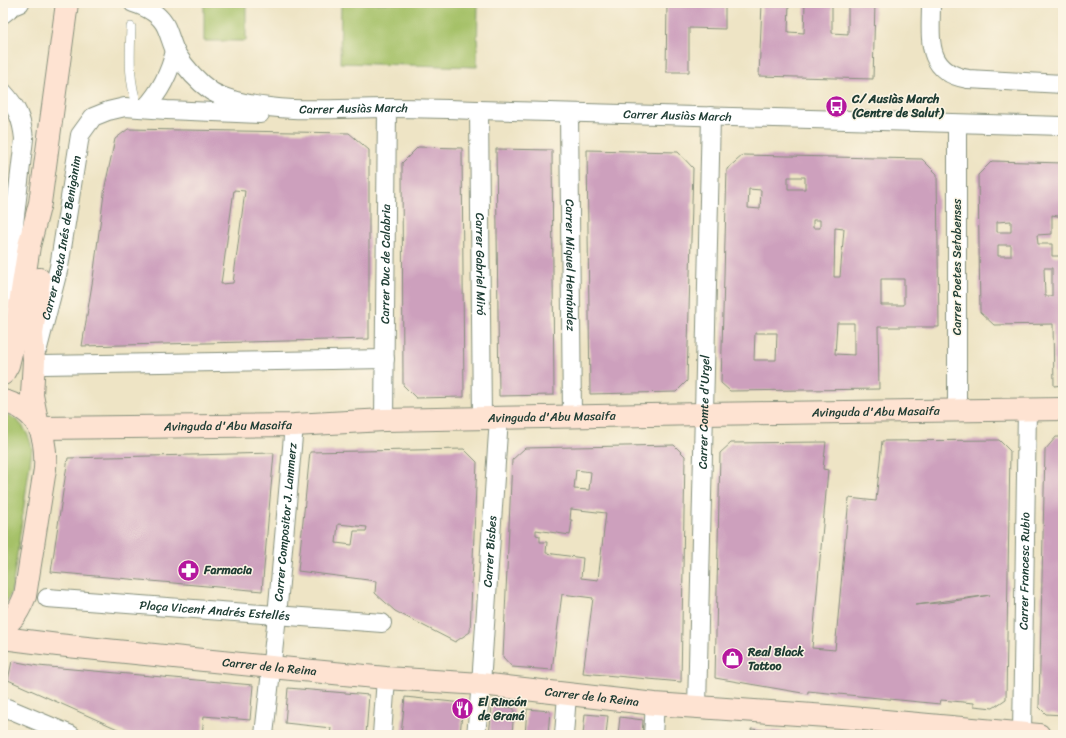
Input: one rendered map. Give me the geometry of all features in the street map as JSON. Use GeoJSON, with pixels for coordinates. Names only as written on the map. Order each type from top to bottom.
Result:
{"type":"FeatureCollection","features":[{"type":"Feature","properties":{"kind":"street"},"geometry":{"type":"LineString","coordinates":[[3,14],[13,6],[20,3]]}},
{"type":"Feature","properties":{"kind":"street"},"geometry":{"type":"LineString","coordinates":[[3,374],[8,365],[15,336],[29,246],[40,203],[67,3]]}},
{"type":"Feature","properties":{"kind":"street","name":"Carrer Ausiàs March"},"geometry":{"type":"LineString","coordinates":[[133,3],[149,9],[160,18],[166,27],[175,51],[189,70],[212,92],[226,98],[259,106],[291,109],[387,108],[479,110],[1063,126]]}},
{"type":"Feature","properties":{"kind":"street"},"geometry":{"type":"LineString","coordinates":[[931,3],[930,44],[938,64],[946,72],[958,78],[968,80],[1063,84]]}},
{"type":"Feature","properties":{"kind":"street"},"geometry":{"type":"LineString","coordinates":[[141,108],[157,93],[162,85],[175,51]]}},
{"type":"Feature","properties":{"kind":"street"},"geometry":{"type":"LineString","coordinates":[[3,350],[9,310],[11,250],[24,139],[22,123],[16,109],[5,97]]}},
{"type":"Feature","properties":{"kind":"street","name":"Carrer Ausiàs March"},"geometry":{"type":"LineString","coordinates":[[93,117],[108,111],[125,107],[258,114],[291,109]]}},
{"type":"Feature","properties":{"kind":"street","name":"Carrer Duc de Calabria"},"geometry":{"type":"LineString","coordinates":[[384,420],[387,108]]}},
{"type":"Feature","properties":{"kind":"street","name":"Carrer Gabriel Miró"},"geometry":{"type":"LineString","coordinates":[[479,110],[490,418]]}},
{"type":"Feature","properties":{"kind":"street","name":"Carrer Miquel Hernández"},"geometry":{"type":"LineString","coordinates":[[569,113],[572,416]]}},
{"type":"Feature","properties":{"kind":"street","name":"Carrer Comte d'Urgel"},"geometry":{"type":"LineString","coordinates":[[697,707],[711,116]]}},
{"type":"Feature","properties":{"kind":"street","name":"Carrer Beata Inés de Benigànim"},"geometry":{"type":"LineString","coordinates":[[4,630],[21,605],[26,588],[45,468],[45,447],[38,425],[32,395],[59,267],[80,135],[93,117]]}},
{"type":"Feature","properties":{"kind":"street","name":"Carrer Poetes Setabenses"},"geometry":{"type":"LineString","coordinates":[[957,124],[958,410]]}},
{"type":"Feature","properties":{"kind":"street","name":"Carrer Beata Inés de Benigànim"},"geometry":{"type":"LineString","coordinates":[[39,363],[32,334],[43,233],[40,203]]}},
{"type":"Feature","properties":{"kind":"street"},"geometry":{"type":"LineString","coordinates":[[39,363],[385,359]]}},
{"type":"Feature","properties":{"kind":"street"},"geometry":{"type":"LineString","coordinates":[[3,401],[21,408],[38,425]]}},
{"type":"Feature","properties":{"kind":"street","name":"Avinguda d'Abu Masaifa"},"geometry":{"type":"LineString","coordinates":[[38,425],[294,425],[384,420],[1063,408]]}},
{"type":"Feature","properties":{"kind":"street","name":"Carrer Francesc Rubio"},"geometry":{"type":"LineString","coordinates":[[1027,409],[1030,734]]}},
{"type":"Feature","properties":{"kind":"street","name":"Carrer Bisbes"},"geometry":{"type":"LineString","coordinates":[[476,735],[481,684],[490,418]]}},
{"type":"Feature","properties":{"kind":"street","name":"Carrer Compositor J. Lammerz"},"geometry":{"type":"LineString","coordinates":[[264,735],[277,616],[294,425]]}},
{"type":"Feature","properties":{"kind":"street","name":"Plaça Vicent Andrés Estellés"},"geometry":{"type":"LineString","coordinates":[[47,598],[382,623]]}},
{"type":"Feature","properties":{"kind":"street","name":"Carrer de la Reina"},"geometry":{"type":"LineString","coordinates":[[4,630],[58,645],[271,667],[386,678],[481,684],[655,704],[841,717],[1030,734]]}},
{"type":"Feature","properties":{"kind":"street"},"geometry":{"type":"LineString","coordinates":[[382,735],[386,678]]}},
{"type":"Feature","properties":{"kind":"street"},"geometry":{"type":"LineString","coordinates":[[3,695],[31,718]]}},
{"type":"Feature","properties":{"kind":"street"},"geometry":{"type":"LineString","coordinates":[[564,735],[567,695]]}},
{"type":"Feature","properties":{"kind":"street"},"geometry":{"type":"LineString","coordinates":[[653,735],[655,704]]}},
{"type":"Feature","properties":{"kind":"street"},"geometry":{"type":"LineString","coordinates":[[3,708],[71,735]]}},
{"type":"Feature","properties":{"kind":"lane"},"geometry":{"type":"LineString","coordinates":[[131,27],[130,70],[133,93],[141,108]]}},
{"type":"Feature","properties":{"kind":"green space"},"geometry":{"type":"Polygon","coordinates":[[[204,3],[246,3],[246,41],[204,41],[204,3]]]}},
{"type":"Feature","properties":{"kind":"green space"},"geometry":{"type":"Polygon","coordinates":[[[341,3],[478,3],[477,67],[340,63],[341,3]]]}},
{"type":"Feature","properties":{"kind":"green space"},"geometry":{"type":"Polygon","coordinates":[[[3,413],[14,418],[23,426],[29,437],[32,449],[11,594],[3,608],[3,413]]]}},
{"type":"Feature","properties":{"kind":"building"},"geometry":{"type":"Polygon","coordinates":[[[667,3],[725,3],[725,29],[689,28],[689,72],[666,72],[667,3]]]}},
{"type":"Feature","properties":{"kind":"building"},"geometry":{"type":"Polygon","coordinates":[[[762,3],[789,3],[788,32],[804,33],[805,3],[832,3],[832,33],[848,34],[848,3],[875,3],[873,79],[759,76],[762,3]]]}},
{"type":"Feature","properties":{"kind":"building"},"geometry":{"type":"Polygon","coordinates":[[[128,129],[349,133],[369,150],[369,339],[82,346],[93,278],[105,186],[115,139],[128,129]],[[234,190],[221,284],[233,283],[245,191],[234,190]]]}},
{"type":"Feature","properties":{"kind":"building"},"geometry":{"type":"Polygon","coordinates":[[[418,147],[462,148],[464,397],[416,398],[403,385],[402,163],[418,147]]]}},
{"type":"Feature","properties":{"kind":"building"},"geometry":{"type":"Polygon","coordinates":[[[496,149],[552,150],[554,395],[499,396],[496,149]]]}},
{"type":"Feature","properties":{"kind":"building"},"geometry":{"type":"Polygon","coordinates":[[[587,150],[678,152],[693,168],[687,381],[676,392],[590,394],[587,150]]]}},
{"type":"Feature","properties":{"kind":"building"},"geometry":{"type":"Polygon","coordinates":[[[743,155],[922,159],[937,174],[939,327],[878,327],[879,389],[730,391],[721,383],[727,169],[743,155]],[[788,177],[788,189],[805,189],[805,177],[788,177]],[[749,189],[748,208],[760,209],[761,190],[749,189]],[[813,220],[813,228],[820,228],[820,220],[813,220]],[[835,228],[834,277],[840,277],[844,229],[835,228]],[[881,279],[881,305],[904,305],[904,279],[881,279]],[[837,323],[835,354],[854,355],[854,323],[837,323]],[[755,333],[754,360],[776,360],[777,333],[755,333]]]}},
{"type":"Feature","properties":{"kind":"building"},"geometry":{"type":"Polygon","coordinates":[[[992,161],[1063,163],[1063,217],[1052,215],[1052,234],[1037,235],[1038,244],[1052,244],[1052,256],[1063,256],[1063,385],[1054,386],[1053,324],[994,325],[980,312],[978,175],[992,161]],[[1011,221],[997,222],[997,232],[1011,232],[1011,221]],[[998,245],[998,256],[1011,256],[1011,245],[998,245]],[[1044,268],[1045,296],[1052,296],[1052,268],[1044,268]]]}},
{"type":"Feature","properties":{"kind":"building"},"geometry":{"type":"Polygon","coordinates":[[[1056,437],[1063,437],[1063,715],[1046,714],[1039,707],[1045,450],[1056,437]]]}},
{"type":"Feature","properties":{"kind":"building"},"geometry":{"type":"Polygon","coordinates":[[[999,440],[1010,451],[1006,699],[993,708],[974,706],[974,703],[941,700],[940,704],[808,691],[808,694],[715,678],[720,453],[731,443],[826,442],[823,469],[828,470],[812,648],[835,650],[849,498],[876,501],[882,441],[999,440]],[[990,595],[915,605],[949,602],[990,595]]]}},
{"type":"Feature","properties":{"kind":"building"},"geometry":{"type":"Polygon","coordinates":[[[674,445],[685,456],[681,682],[583,673],[593,598],[562,594],[552,670],[512,667],[503,657],[512,460],[525,448],[674,445]],[[576,470],[574,489],[589,490],[591,472],[576,470]],[[571,509],[570,520],[572,520],[570,535],[536,530],[536,535],[540,536],[540,542],[547,542],[546,553],[583,558],[581,578],[598,580],[606,513],[571,509]]]}},
{"type":"Feature","properties":{"kind":"building"},"geometry":{"type":"Polygon","coordinates":[[[464,449],[477,462],[470,632],[455,642],[395,611],[375,593],[376,581],[298,571],[310,452],[464,449]],[[338,524],[336,543],[352,545],[354,531],[366,531],[367,527],[338,524]]]}},
{"type":"Feature","properties":{"kind":"building"},"geometry":{"type":"Polygon","coordinates":[[[274,453],[262,591],[51,572],[68,458],[274,453]]]}},
{"type":"Feature","properties":{"kind":"building"},"geometry":{"type":"Polygon","coordinates":[[[12,661],[38,666],[253,685],[250,720],[204,716],[202,735],[131,735],[8,680],[12,661]]]}},
{"type":"Feature","properties":{"kind":"building"},"geometry":{"type":"Polygon","coordinates":[[[288,688],[369,695],[366,735],[330,735],[331,728],[285,723],[288,688]]]}},
{"type":"Feature","properties":{"kind":"building"},"geometry":{"type":"Polygon","coordinates":[[[405,697],[463,703],[460,735],[437,735],[424,732],[423,735],[401,735],[405,697]]]}},
{"type":"Feature","properties":{"kind":"building"},"geometry":{"type":"Polygon","coordinates":[[[492,706],[514,708],[512,735],[489,735],[492,706]]]}},
{"type":"Feature","properties":{"kind":"building"},"geometry":{"type":"Polygon","coordinates":[[[527,709],[550,711],[548,735],[525,735],[527,709]]]}},
{"type":"Feature","properties":{"kind":"building"},"geometry":{"type":"Polygon","coordinates":[[[585,714],[608,716],[606,735],[583,735],[585,714]]]}},
{"type":"Feature","properties":{"kind":"building"},"geometry":{"type":"Polygon","coordinates":[[[620,717],[643,720],[642,735],[618,735],[620,717]]]}},
{"type":"Feature","properties":{"kind":"building"},"geometry":{"type":"Polygon","coordinates":[[[751,729],[813,734],[813,735],[752,735],[751,729]]]}},
{"type":"Feature","properties":{"kind":"place","name":"C/ Ausiàs March (Centre de Salut)"},"geometry":{"type":"Point","coordinates":[837,106]}},
{"type":"Feature","properties":{"kind":"place","name":"Farmacia"},"geometry":{"type":"Point","coordinates":[188,570]}},
{"type":"Feature","properties":{"kind":"place","name":"Real Black Tattoo"},"geometry":{"type":"Point","coordinates":[732,659]}},
{"type":"Feature","properties":{"kind":"place","name":"El Rincón de Graná"},"geometry":{"type":"Point","coordinates":[462,709]}}]}
